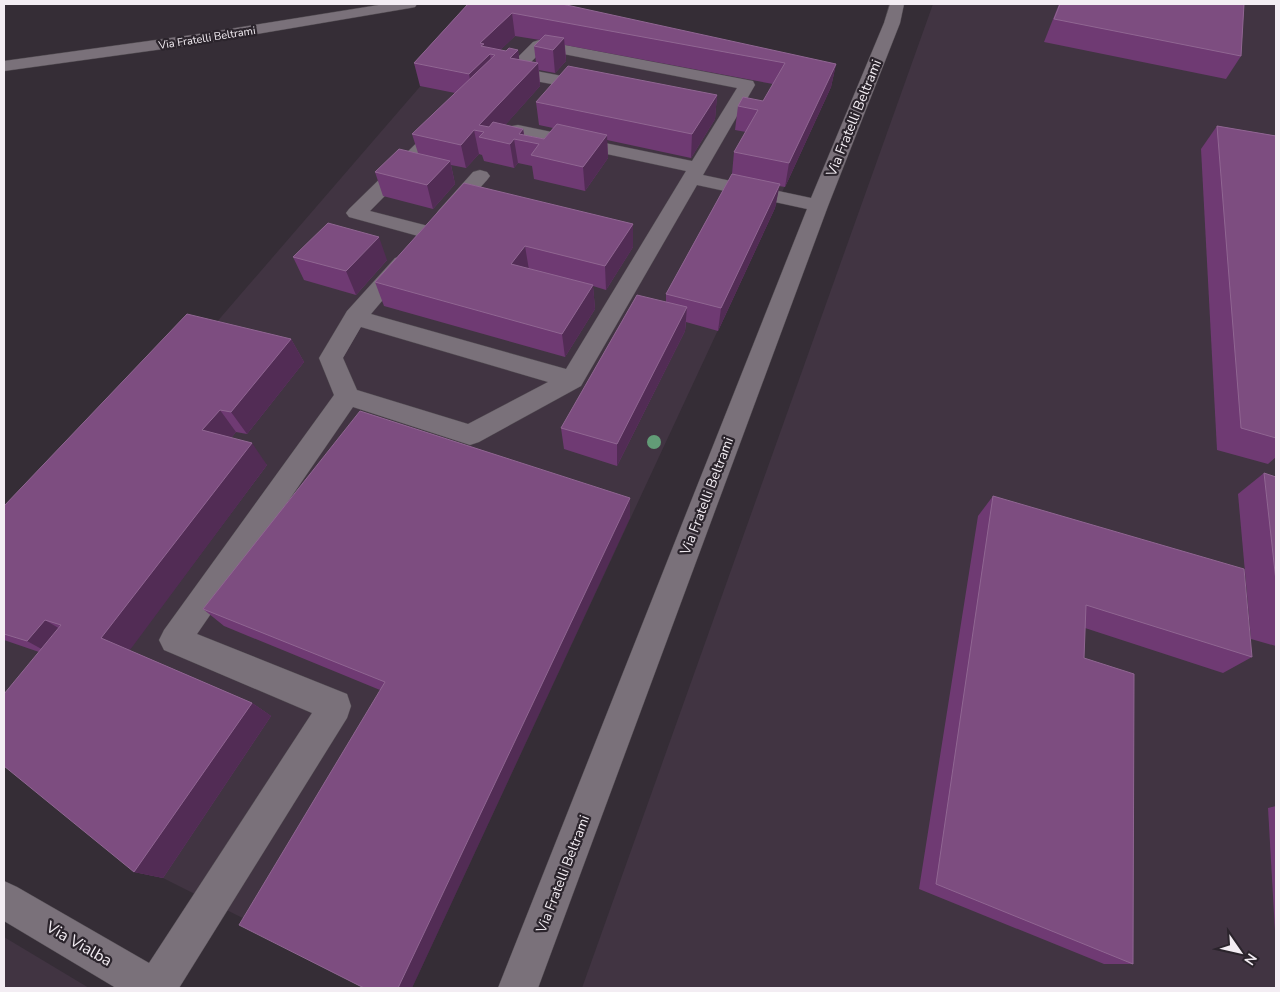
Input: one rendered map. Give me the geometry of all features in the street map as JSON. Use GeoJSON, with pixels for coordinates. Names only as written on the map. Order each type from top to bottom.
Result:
{"type":"FeatureCollection","features":[{"type":"Feature","properties":{"kind":"street","name":"Via Fratelli Beltrami"},"geometry":{"type":"LineString","coordinates":[[4,66],[84,56],[281,26],[410,4]]}},
{"type":"Feature","properties":{"kind":"street","name":"Via Fratelli Beltrami"},"geometry":{"type":"LineString","coordinates":[[518,988],[818,206],[892,23],[897,4]]}},
{"type":"Feature","properties":{"kind":"street"},"geometry":{"type":"LineString","coordinates":[[480,176],[355,317],[331,358],[347,396],[470,435],[572,380],[695,173],[721,112],[748,85],[539,45],[529,69],[562,81],[608,90]]}},
{"type":"Feature","properties":{"kind":"street"},"geometry":{"type":"LineString","coordinates":[[549,95],[585,54]]}},
{"type":"Feature","properties":{"kind":"street"},"geometry":{"type":"LineString","coordinates":[[429,233],[356,213],[458,112]]}},
{"type":"Feature","properties":{"kind":"street"},"geometry":{"type":"LineString","coordinates":[[531,116],[514,134],[695,173],[818,206]]}},
{"type":"Feature","properties":{"kind":"street"},"geometry":{"type":"LineString","coordinates":[[355,317],[572,380]]}},
{"type":"Feature","properties":{"kind":"street"},"geometry":{"type":"LineString","coordinates":[[155,988],[335,706],[176,640],[347,396]]}},
{"type":"Feature","properties":{"kind":"street","name":"Via Vialba"},"geometry":{"type":"LineString","coordinates":[[4,900],[155,988]]}},
{"type":"Feature","properties":{"kind":"shaded area"},"geometry":{"type":"Polygon","coordinates":[[[933,4],[1276,4],[1276,988],[582,988],[933,4]]]}},
{"type":"Feature","properties":{"kind":"shaded area"},"geometry":{"type":"Polygon","coordinates":[[[487,9],[831,87],[412,988],[382,988],[163,878],[4,750],[4,555],[203,338],[487,9]]]}},
{"type":"Feature","properties":{"kind":"shaded area"},"geometry":{"type":"Polygon","coordinates":[[[4,937],[89,988],[4,988],[4,937]]]}},
{"type":"Feature","properties":{"kind":"building"},"geometry":{"type":"Polygon","coordinates":[[[468,4],[562,4],[836,64],[789,163],[734,152],[758,110],[738,106],[743,97],[763,101],[785,63],[512,13],[480,43],[484,44],[481,46],[506,51],[509,48],[518,50],[510,58],[538,63],[479,125],[489,127],[493,122],[523,129],[519,134],[544,139],[557,124],[607,135],[583,167],[531,155],[539,144],[514,139],[510,144],[479,137],[484,132],[474,130],[461,145],[412,134],[495,55],[490,54],[469,74],[414,63],[468,4]]]}},
{"type":"Feature","properties":{"kind":"building"},"geometry":{"type":"Polygon","coordinates":[[[1060,4],[1244,4],[1241,56],[1054,19],[1060,4]]]}},
{"type":"Feature","properties":{"kind":"building"},"geometry":{"type":"Polygon","coordinates":[[[545,35],[564,38],[553,50],[534,46],[545,35]]]}},
{"type":"Feature","properties":{"kind":"building"},"geometry":{"type":"Polygon","coordinates":[[[568,66],[717,95],[692,134],[536,102],[568,66]]]}},
{"type":"Feature","properties":{"kind":"building"},"geometry":{"type":"Polygon","coordinates":[[[1217,126],[1276,136],[1276,438],[1241,428],[1217,126]]]}},
{"type":"Feature","properties":{"kind":"building"},"geometry":{"type":"Polygon","coordinates":[[[399,149],[450,161],[427,185],[375,172],[399,149]]]}},
{"type":"Feature","properties":{"kind":"building"},"geometry":{"type":"Polygon","coordinates":[[[732,174],[780,184],[721,308],[666,294],[732,174]]]}},
{"type":"Feature","properties":{"kind":"building"},"geometry":{"type":"Polygon","coordinates":[[[464,183],[633,224],[605,266],[525,246],[511,264],[593,285],[562,334],[375,282],[464,183]]]}},
{"type":"Feature","properties":{"kind":"building"},"geometry":{"type":"Polygon","coordinates":[[[328,223],[379,237],[346,271],[293,257],[328,223]]]}},
{"type":"Feature","properties":{"kind":"building"},"geometry":{"type":"Polygon","coordinates":[[[637,295],[687,307],[617,444],[561,428],[637,295]]]}},
{"type":"Feature","properties":{"kind":"building"},"geometry":{"type":"Polygon","coordinates":[[[187,314],[291,339],[231,412],[220,410],[202,430],[252,443],[101,638],[252,703],[134,872],[4,766],[4,694],[61,625],[45,620],[27,641],[4,634],[4,506],[187,314]]]}},
{"type":"Feature","properties":{"kind":"building"},"geometry":{"type":"Polygon","coordinates":[[[360,411],[630,498],[398,988],[364,988],[239,925],[385,682],[203,609],[360,411]]]}},
{"type":"Feature","properties":{"kind":"building"},"geometry":{"type":"Polygon","coordinates":[[[1264,473],[1276,477],[1276,581],[1264,473]]]}},
{"type":"Feature","properties":{"kind":"building"},"geometry":{"type":"Polygon","coordinates":[[[993,496],[1244,569],[1252,657],[1086,605],[1084,658],[1134,674],[1133,964],[936,884],[993,496]]]}}]}
